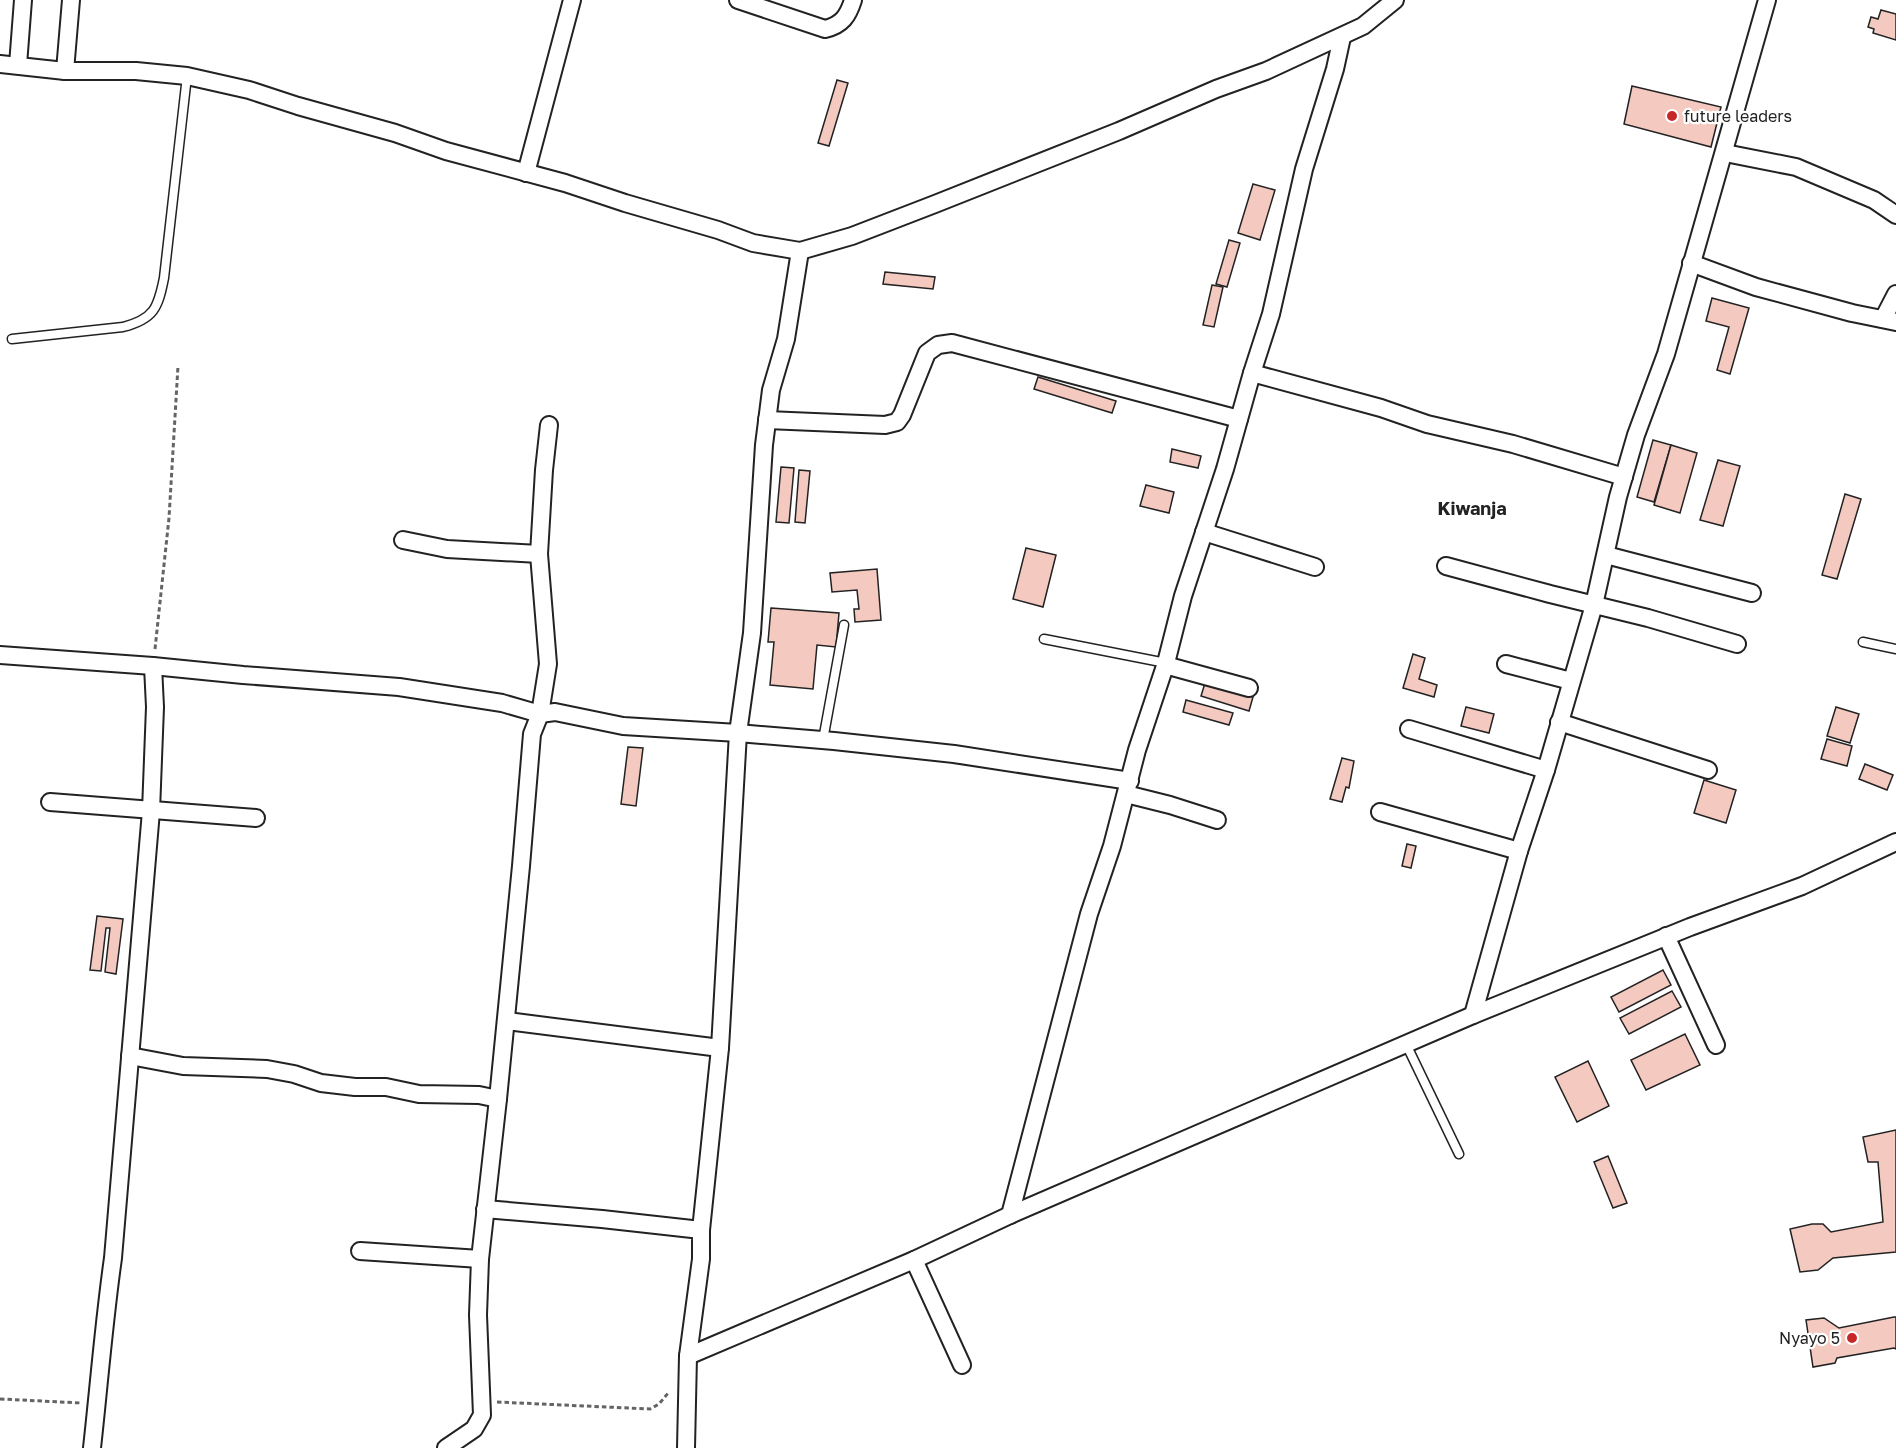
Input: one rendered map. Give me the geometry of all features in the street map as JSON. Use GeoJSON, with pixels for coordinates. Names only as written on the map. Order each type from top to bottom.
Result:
{"type":"FeatureCollection","features":[{"type":"Feature","properties":{"kind":"street"},"geometry":{"type":"LineString","coordinates":[[18,65],[23,0]]}},
{"type":"Feature","properties":{"kind":"street"},"geometry":{"type":"LineString","coordinates":[[65,71],[71,0]]}},
{"type":"Feature","properties":{"kind":"street"},"geometry":{"type":"LineString","coordinates":[[526,173],[572,0]]}},
{"type":"Feature","properties":{"kind":"street"},"geometry":{"type":"LineString","coordinates":[[738,0],[825,29],[836,27],[844,20],[853,0]]}},
{"type":"Feature","properties":{"kind":"street"},"geometry":{"type":"LineString","coordinates":[[0,64],[65,71],[136,71],[187,76],[249,90],[395,133],[446,151],[565,183],[753,243],[800,251],[852,236],[935,204],[1216,89],[1266,71],[1362,26],[1395,0]]}},
{"type":"Feature","properties":{"kind":"street"},"geometry":{"type":"LineString","coordinates":[[1473,1015],[1519,851],[1546,770],[1594,604],[1636,435],[1666,354],[1767,0]]}},
{"type":"Feature","properties":{"kind":"street"},"geometry":{"type":"LineString","coordinates":[[1010,1215],[1089,914],[1109,856],[1183,596],[1225,469],[1271,314],[1304,169],[1335,69],[1342,37]]}},
{"type":"Feature","properties":{"kind":"street"},"geometry":{"type":"LineString","coordinates":[[1725,153],[1796,167],[1874,200],[1896,215]]}},
{"type":"Feature","properties":{"kind":"street"},"geometry":{"type":"LineString","coordinates":[[686,1448],[688,1356],[701,1259],[701,1230],[720,1048],[738,733],[752,633],[767,420],[771,390],[786,339],[800,251]]}},
{"type":"Feature","properties":{"kind":"street"},"geometry":{"type":"LineString","coordinates":[[1691,263],[1756,287],[1889,321],[1896,294]]}},
{"type":"Feature","properties":{"kind":"street"},"geometry":{"type":"LineString","coordinates":[[767,420],[885,425],[897,422],[903,415],[927,353],[938,345],[952,343],[1239,419]]}},
{"type":"Feature","properties":{"kind":"street"},"geometry":{"type":"LineString","coordinates":[[1252,373],[1624,477]]}},
{"type":"Feature","properties":{"kind":"street"},"geometry":{"type":"LineString","coordinates":[[446,1448],[474,1429],[482,1415],[478,1315],[480,1259],[507,1021],[532,734],[540,714],[548,664],[539,554],[549,425]]}},
{"type":"Feature","properties":{"kind":"street"},"geometry":{"type":"LineString","coordinates":[[1204,532],[1315,567]]}},
{"type":"Feature","properties":{"kind":"street"},"geometry":{"type":"LineString","coordinates":[[403,540],[447,549],[539,554]]}},
{"type":"Feature","properties":{"kind":"street"},"geometry":{"type":"LineString","coordinates":[[1606,555],[1752,593]]}},
{"type":"Feature","properties":{"kind":"street"},"geometry":{"type":"LineString","coordinates":[[1446,566],[1648,618],[1737,644]]}},
{"type":"Feature","properties":{"kind":"street"},"geometry":{"type":"LineString","coordinates":[[0,655],[399,687],[502,703],[540,714],[555,712],[623,726],[823,740],[954,754],[1128,787],[1170,805],[1217,820]]}},
{"type":"Feature","properties":{"kind":"street"},"geometry":{"type":"LineString","coordinates":[[1165,664],[1249,688]]}},
{"type":"Feature","properties":{"kind":"street"},"geometry":{"type":"LineString","coordinates":[[1506,664],[1571,681]]}},
{"type":"Feature","properties":{"kind":"street"},"geometry":{"type":"LineString","coordinates":[[92,1448],[113,1258],[151,811],[155,707],[153,666]]}},
{"type":"Feature","properties":{"kind":"street"},"geometry":{"type":"LineString","coordinates":[[1559,722],[1708,770]]}},
{"type":"Feature","properties":{"kind":"street"},"geometry":{"type":"LineString","coordinates":[[1409,729],[1546,770]]}},
{"type":"Feature","properties":{"kind":"street"},"geometry":{"type":"LineString","coordinates":[[50,802],[256,818]]}},
{"type":"Feature","properties":{"kind":"street"},"geometry":{"type":"LineString","coordinates":[[1380,812],[1519,851]]}},
{"type":"Feature","properties":{"kind":"street"},"geometry":{"type":"LineString","coordinates":[[688,1356],[914,1260],[1010,1215],[1473,1015],[1666,936],[1802,886],[1896,842]]}},
{"type":"Feature","properties":{"kind":"street"},"geometry":{"type":"LineString","coordinates":[[1666,936],[1716,1045]]}},
{"type":"Feature","properties":{"kind":"street"},"geometry":{"type":"LineString","coordinates":[[507,1021],[720,1048]]}},
{"type":"Feature","properties":{"kind":"street"},"geometry":{"type":"LineString","coordinates":[[130,1056],[183,1066],[267,1069],[294,1074],[321,1083],[355,1087],[386,1087],[419,1094],[479,1095],[498,1099]]}},
{"type":"Feature","properties":{"kind":"street"},"geometry":{"type":"LineString","coordinates":[[485,1209],[701,1230]]}},
{"type":"Feature","properties":{"kind":"street"},"geometry":{"type":"LineString","coordinates":[[360,1251],[480,1259]]}},
{"type":"Feature","properties":{"kind":"street"},"geometry":{"type":"LineString","coordinates":[[914,1260],[962,1365]]}},
{"type":"Feature","properties":{"kind":"lane"},"geometry":{"type":"LineString","coordinates":[[12,339],[123,327],[140,323],[151,315],[160,299],[164,278],[187,76]]}},
{"type":"Feature","properties":{"kind":"lane"},"geometry":{"type":"LineString","coordinates":[[823,740],[844,625]]}},
{"type":"Feature","properties":{"kind":"lane"},"geometry":{"type":"LineString","coordinates":[[1044,639],[1165,664]]}},
{"type":"Feature","properties":{"kind":"lane"},"geometry":{"type":"LineString","coordinates":[[1863,642],[1896,649]]}},
{"type":"Feature","properties":{"kind":"lane"},"geometry":{"type":"LineString","coordinates":[[1406,1044],[1459,1154]]}},
{"type":"Feature","properties":{"kind":"path"},"geometry":{"type":"LineString","coordinates":[[153,666],[169,518],[178,366]]}},
{"type":"Feature","properties":{"kind":"path"},"geometry":{"type":"LineString","coordinates":[[480,1401],[650,1409],[659,1404],[670,1390]]}},
{"type":"Feature","properties":{"kind":"path"},"geometry":{"type":"LineString","coordinates":[[0,1399],[98,1404]]}},
{"type":"Feature","properties":{"kind":"building"},"geometry":{"type":"Polygon","coordinates":[[[1881,10],[1896,14],[1896,40],[1873,33],[1874,29],[1868,27],[1871,17],[1878,19],[1881,10]]]}},
{"type":"Feature","properties":{"kind":"building"},"geometry":{"type":"Polygon","coordinates":[[[837,80],[848,83],[829,146],[818,143],[837,80]]]}},
{"type":"Feature","properties":{"kind":"building","name":"future leaders"},"geometry":{"type":"Polygon","coordinates":[[[1632,86],[1721,107],[1711,147],[1624,124],[1632,86]]]}},
{"type":"Feature","properties":{"kind":"building"},"geometry":{"type":"Polygon","coordinates":[[[1253,184],[1275,190],[1260,240],[1238,233],[1253,184]]]}},
{"type":"Feature","properties":{"kind":"building"},"geometry":{"type":"Polygon","coordinates":[[[1229,240],[1240,243],[1227,287],[1216,284],[1229,240]]]}},
{"type":"Feature","properties":{"kind":"building"},"geometry":{"type":"Polygon","coordinates":[[[885,272],[935,277],[933,289],[883,284],[885,272]]]}},
{"type":"Feature","properties":{"kind":"building"},"geometry":{"type":"Polygon","coordinates":[[[1212,285],[1223,287],[1214,327],[1203,325],[1212,285]]]}},
{"type":"Feature","properties":{"kind":"building"},"geometry":{"type":"Polygon","coordinates":[[[1712,298],[1749,308],[1730,374],[1717,370],[1729,327],[1706,321],[1712,298]]]}},
{"type":"Feature","properties":{"kind":"building"},"geometry":{"type":"Polygon","coordinates":[[[1038,377],[1116,401],[1112,413],[1034,389],[1038,377]]]}},
{"type":"Feature","properties":{"kind":"building"},"geometry":{"type":"Polygon","coordinates":[[[1653,440],[1671,445],[1654,502],[1637,497],[1653,440]]]}},
{"type":"Feature","properties":{"kind":"building"},"geometry":{"type":"Polygon","coordinates":[[[1671,445],[1697,453],[1680,513],[1654,505],[1671,445]]]}},
{"type":"Feature","properties":{"kind":"building"},"geometry":{"type":"Polygon","coordinates":[[[1172,449],[1201,456],[1198,468],[1170,462],[1172,449]]]}},
{"type":"Feature","properties":{"kind":"building"},"geometry":{"type":"Polygon","coordinates":[[[1718,460],[1740,466],[1723,526],[1700,520],[1718,460]]]}},
{"type":"Feature","properties":{"kind":"building"},"geometry":{"type":"Polygon","coordinates":[[[781,467],[794,468],[789,523],[776,522],[781,467]]]}},
{"type":"Feature","properties":{"kind":"building"},"geometry":{"type":"Polygon","coordinates":[[[799,470],[810,471],[805,523],[795,522],[799,470]]]}},
{"type":"Feature","properties":{"kind":"building"},"geometry":{"type":"Polygon","coordinates":[[[1146,485],[1174,492],[1169,513],[1140,506],[1146,485]]]}},
{"type":"Feature","properties":{"kind":"building"},"geometry":{"type":"Polygon","coordinates":[[[1845,494],[1861,499],[1837,579],[1822,575],[1845,494]]]}},
{"type":"Feature","properties":{"kind":"building"},"geometry":{"type":"Polygon","coordinates":[[[1026,548],[1056,555],[1043,607],[1013,599],[1026,548]]]}},
{"type":"Feature","properties":{"kind":"building"},"geometry":{"type":"Polygon","coordinates":[[[877,569],[881,620],[855,622],[854,609],[859,609],[857,590],[832,592],[830,573],[877,569]]]}},
{"type":"Feature","properties":{"kind":"building"},"geometry":{"type":"Polygon","coordinates":[[[771,608],[839,613],[836,647],[817,645],[813,689],[770,685],[774,642],[768,642],[771,608]]]}},
{"type":"Feature","properties":{"kind":"building"},"geometry":{"type":"Polygon","coordinates":[[[1413,654],[1425,658],[1419,679],[1437,685],[1434,697],[1403,688],[1413,654]]]}},
{"type":"Feature","properties":{"kind":"building"},"geometry":{"type":"Polygon","coordinates":[[[1205,683],[1253,697],[1249,711],[1201,696],[1205,683]]]}},
{"type":"Feature","properties":{"kind":"building"},"geometry":{"type":"Polygon","coordinates":[[[1186,700],[1233,713],[1229,725],[1183,712],[1186,700]]]}},
{"type":"Feature","properties":{"kind":"building"},"geometry":{"type":"Polygon","coordinates":[[[1466,707],[1494,714],[1489,733],[1461,726],[1466,707]]]}},
{"type":"Feature","properties":{"kind":"building"},"geometry":{"type":"Polygon","coordinates":[[[1836,707],[1859,714],[1850,743],[1827,736],[1836,707]]]}},
{"type":"Feature","properties":{"kind":"building"},"geometry":{"type":"Polygon","coordinates":[[[1827,739],[1852,746],[1847,766],[1821,759],[1827,739]]]}},
{"type":"Feature","properties":{"kind":"building"},"geometry":{"type":"Polygon","coordinates":[[[628,747],[643,748],[636,806],[621,804],[628,747]]]}},
{"type":"Feature","properties":{"kind":"building"},"geometry":{"type":"Polygon","coordinates":[[[1342,758],[1354,761],[1349,788],[1346,787],[1342,802],[1330,799],[1342,758]]]}},
{"type":"Feature","properties":{"kind":"building"},"geometry":{"type":"Polygon","coordinates":[[[1865,764],[1893,775],[1887,790],[1859,779],[1865,764]]]}},
{"type":"Feature","properties":{"kind":"building"},"geometry":{"type":"Polygon","coordinates":[[[1704,780],[1736,790],[1726,823],[1694,813],[1704,780]]]}},
{"type":"Feature","properties":{"kind":"building"},"geometry":{"type":"Polygon","coordinates":[[[1407,844],[1416,846],[1411,868],[1402,866],[1407,844]]]}},
{"type":"Feature","properties":{"kind":"building"},"geometry":{"type":"Polygon","coordinates":[[[97,916],[123,919],[116,974],[105,972],[110,928],[106,928],[101,971],[90,970],[97,916]]]}},
{"type":"Feature","properties":{"kind":"building"},"geometry":{"type":"Polygon","coordinates":[[[1663,970],[1671,985],[1619,1012],[1611,997],[1663,970]]]}},
{"type":"Feature","properties":{"kind":"building"},"geometry":{"type":"Polygon","coordinates":[[[1672,991],[1681,1007],[1629,1034],[1620,1018],[1672,991]]]}},
{"type":"Feature","properties":{"kind":"building"},"geometry":{"type":"Polygon","coordinates":[[[1685,1034],[1700,1065],[1646,1090],[1631,1060],[1685,1034]]]}},
{"type":"Feature","properties":{"kind":"building"},"geometry":{"type":"Polygon","coordinates":[[[1588,1061],[1609,1106],[1577,1122],[1555,1077],[1588,1061]]]}},
{"type":"Feature","properties":{"kind":"building"},"geometry":{"type":"Polygon","coordinates":[[[1896,1130],[1896,1252],[1833,1258],[1818,1270],[1800,1272],[1790,1229],[1823,1224],[1831,1232],[1883,1222],[1878,1162],[1868,1162],[1863,1137],[1896,1130]]]}},
{"type":"Feature","properties":{"kind":"building"},"geometry":{"type":"Polygon","coordinates":[[[1608,1156],[1627,1203],[1613,1208],[1594,1162],[1608,1156]]]}},
{"type":"Feature","properties":{"kind":"building","name":"Nyayo 5"},"geometry":{"type":"Polygon","coordinates":[[[1896,1317],[1896,1349],[1837,1358],[1835,1363],[1813,1367],[1806,1320],[1824,1318],[1839,1328],[1896,1317]]]}},
{"type":"Feature","properties":{"kind":"place","name":"future leaders"},"geometry":{"type":"Point","coordinates":[1672,116]}},
{"type":"Feature","properties":{"kind":"place","name":"Nyayo 5"},"geometry":{"type":"Point","coordinates":[1852,1338]}},
{"type":"Feature","properties":{"kind":"district","name":"Kiwanja"},"geometry":{"type":"Point","coordinates":[1472,508]}}]}
